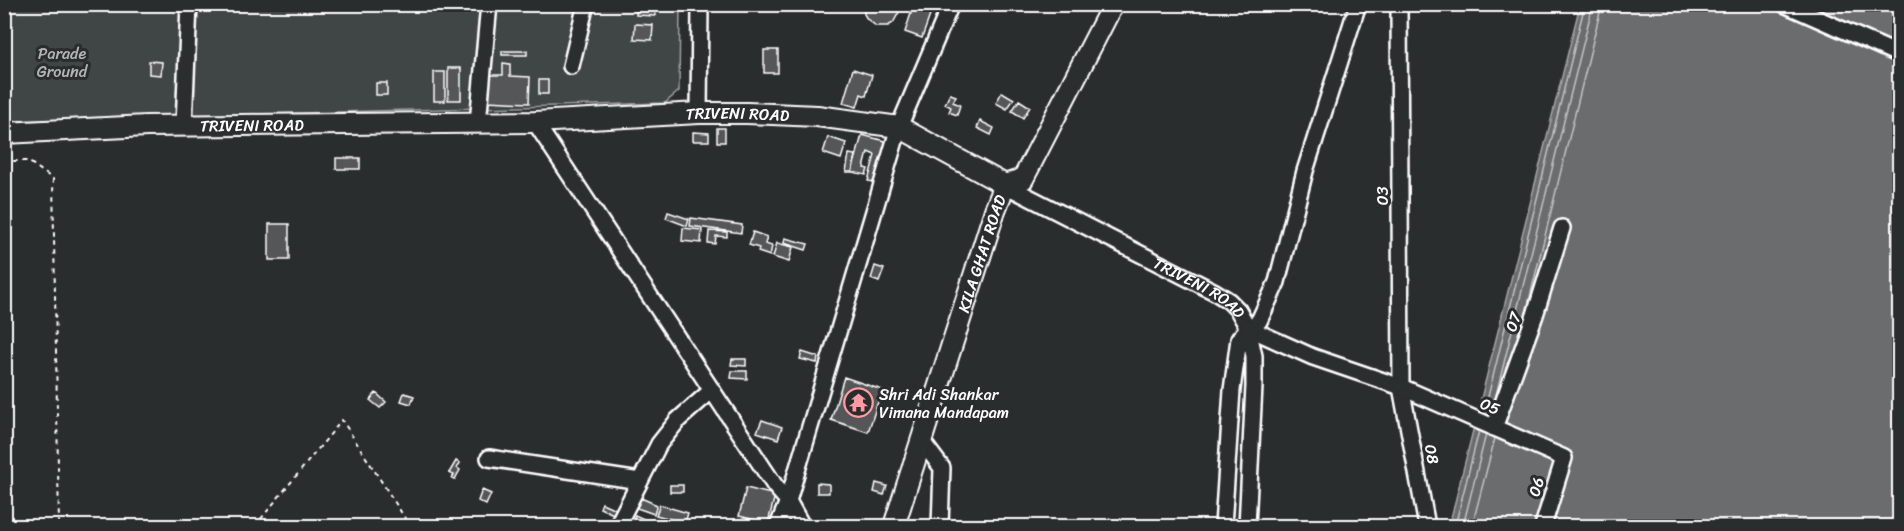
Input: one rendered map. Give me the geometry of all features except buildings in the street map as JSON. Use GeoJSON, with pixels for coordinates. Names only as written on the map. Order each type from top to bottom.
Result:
{"type":"FeatureCollection","features":[{"type":"Feature","properties":{"kind":"main road","name":"KILA GHAT ROAD"},"geometry":{"type":"LineString","coordinates":[[894,526],[994,210],[1005,185],[1023,179],[1113,4]]}},
{"type":"Feature","properties":{"kind":"main road","name":"TRIVENI ROAD"},"geometry":{"type":"LineString","coordinates":[[4,133],[184,126],[535,122],[699,113],[817,116],[899,127],[1005,185]]}},
{"type":"Feature","properties":{"kind":"street"},"geometry":{"type":"LineString","coordinates":[[184,126],[189,4]]}},
{"type":"Feature","properties":{"kind":"street"},"geometry":{"type":"LineString","coordinates":[[478,123],[489,4]]}},
{"type":"Feature","properties":{"kind":"street"},"geometry":{"type":"LineString","coordinates":[[571,66],[586,4]]}},
{"type":"Feature","properties":{"kind":"street"},"geometry":{"type":"LineString","coordinates":[[699,113],[700,4]]}},
{"type":"Feature","properties":{"kind":"street"},"geometry":{"type":"LineString","coordinates":[[778,526],[788,501],[899,127],[951,4]]}},
{"type":"Feature","properties":{"kind":"street"},"geometry":{"type":"LineString","coordinates":[[1223,526],[1232,390],[1239,339],[1248,328],[1259,321],[1277,282],[1305,171],[1358,4]]}},
{"type":"Feature","properties":{"kind":"street","name":"03"},"geometry":{"type":"LineString","coordinates":[[1399,4],[1401,387]]}},
{"type":"Feature","properties":{"kind":"street"},"geometry":{"type":"LineString","coordinates":[[1784,4],[1899,55]]}},
{"type":"Feature","properties":{"kind":"street"},"geometry":{"type":"LineString","coordinates":[[535,122],[775,486],[788,501],[802,526]]}},
{"type":"Feature","properties":{"kind":"street","name":"TRIVENI ROAD"},"geometry":{"type":"LineString","coordinates":[[1005,185],[1215,292],[1238,310],[1248,328],[1313,357],[1401,387]]}},
{"type":"Feature","properties":{"kind":"street","name":"07"},"geometry":{"type":"LineString","coordinates":[[1494,428],[1535,315],[1562,228]]}},
{"type":"Feature","properties":{"kind":"street"},"geometry":{"type":"LineString","coordinates":[[1246,526],[1254,386],[1254,356],[1248,328]]}},
{"type":"Feature","properties":{"kind":"street","name":"05"},"geometry":{"type":"LineString","coordinates":[[1401,387],[1564,458]]}},
{"type":"Feature","properties":{"kind":"street","name":"08"},"geometry":{"type":"LineString","coordinates":[[1401,387],[1427,526]]}},
{"type":"Feature","properties":{"kind":"street"},"geometry":{"type":"LineString","coordinates":[[617,526],[659,444],[678,420],[712,390]]}},
{"type":"Feature","properties":{"kind":"street"},"geometry":{"type":"LineString","coordinates":[[921,440],[942,468],[940,526]]}},
{"type":"Feature","properties":{"kind":"street"},"geometry":{"type":"LineString","coordinates":[[489,458],[639,481]]}},
{"type":"Feature","properties":{"kind":"street","name":"06"},"geometry":{"type":"LineString","coordinates":[[1543,526],[1564,458]]}},
{"type":"Feature","properties":{"kind":"path"},"geometry":{"type":"LineString","coordinates":[[4,161],[28,161],[53,179],[59,526]]}},
{"type":"Feature","properties":{"kind":"path"},"geometry":{"type":"LineString","coordinates":[[255,526],[342,420],[410,526]]}},
{"type":"Feature","properties":{"kind":"green space","name":"Parade Ground"},"geometry":{"type":"Polygon","coordinates":[[[4,5],[680,5],[679,91],[665,103],[5,121],[4,5]]]}},
{"type":"Feature","properties":{"kind":"water"},"geometry":{"type":"Polygon","coordinates":[[[1580,5],[1899,5],[1899,526],[1449,526],[1580,5]]]}},
{"type":"Feature","properties":{"kind":"place","name":"Shri Adi Shankar Vimana Mandapam"},"geometry":{"type":"Point","coordinates":[858,403]}}]}
